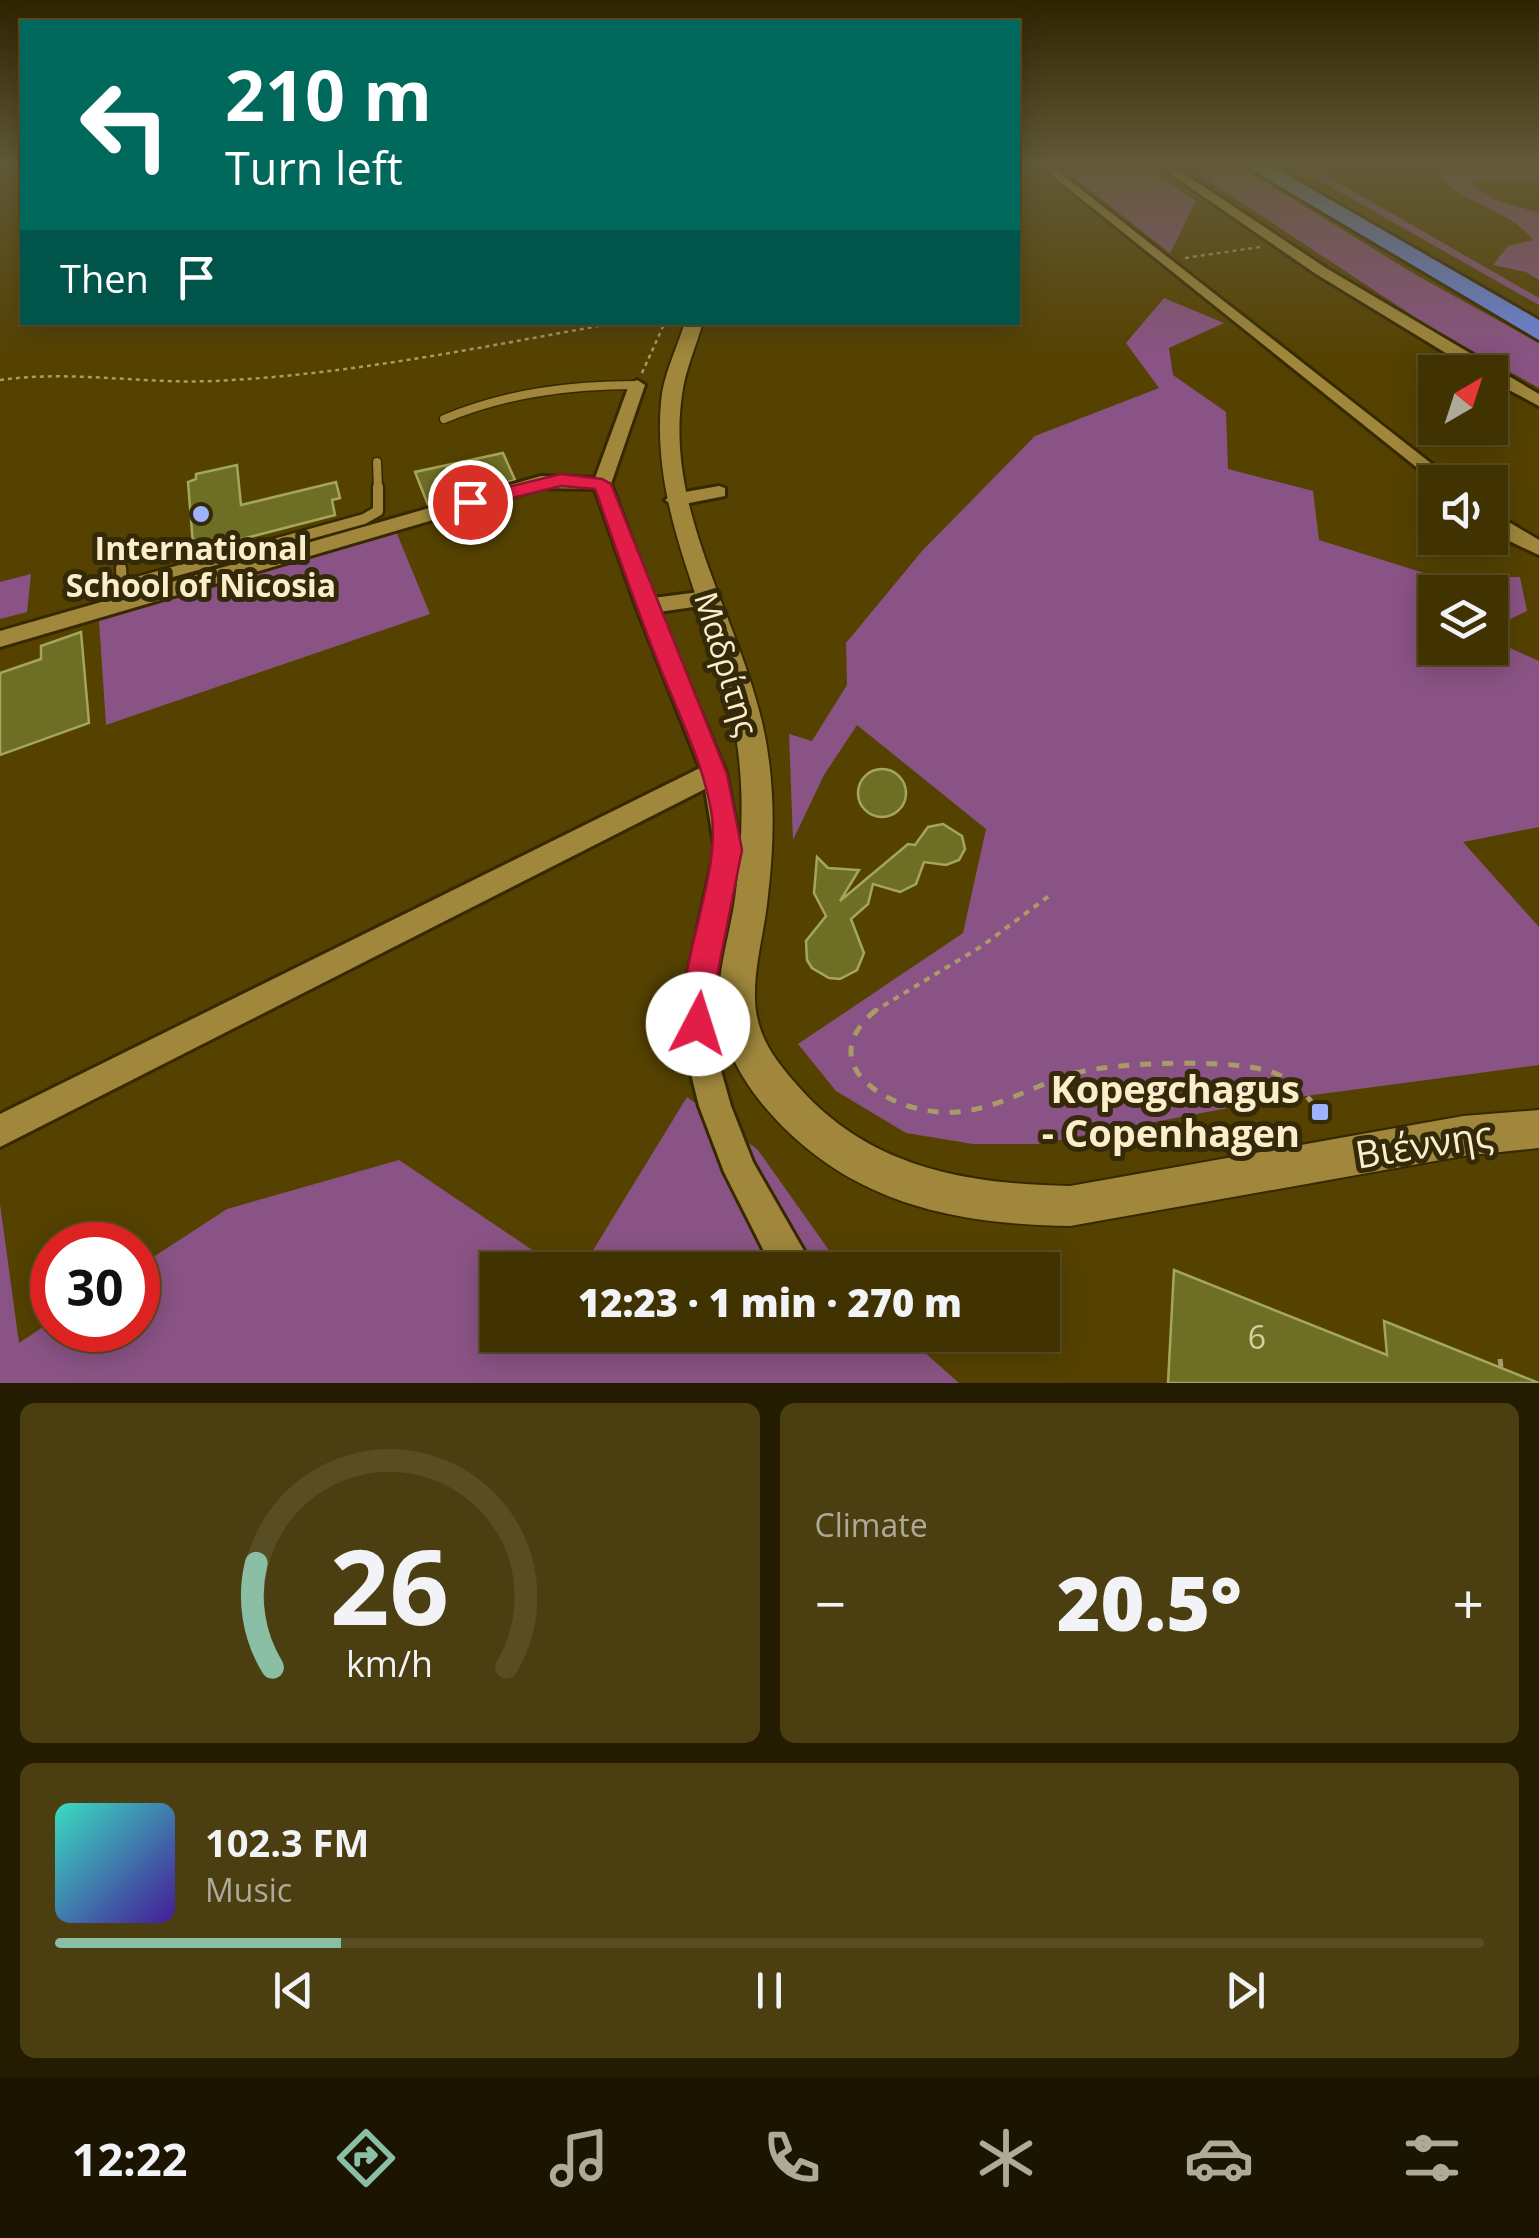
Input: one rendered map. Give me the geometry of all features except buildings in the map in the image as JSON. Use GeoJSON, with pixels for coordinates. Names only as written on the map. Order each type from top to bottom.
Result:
{"type":"FeatureCollection","features":[{"type":"Feature","properties":{"kind":"highway"},"geometry":{"type":"LineString","coordinates":[[1366,230],[1539,332]]}},
{"type":"Feature","properties":{"kind":"highway"},"geometry":{"type":"LineString","coordinates":[[1388,230],[1539,318]]}},
{"type":"Feature","properties":{"kind":"street"},"geometry":{"type":"LineString","coordinates":[[1127,230],[1425,465]]}},
{"type":"Feature","properties":{"kind":"street"},"geometry":{"type":"LineString","coordinates":[[1261,230],[1458,355]]}},
{"type":"Feature","properties":{"kind":"street","name":"Μαδρίτης"},"geometry":{"type":"LineString","coordinates":[[693,325],[671,399],[674,500],[748,721],[756,774],[753,880],[738,1000],[746,1050],[803,1120],[874,1170],[916,1189],[966,1202],[1012,1206]]}},
{"type":"Feature","properties":{"kind":"street"},"geometry":{"type":"LineString","coordinates":[[637,384],[602,484],[714,774],[728,850],[697,1001],[699,1046],[715,1106],[740,1172],[782,1252]]}},
{"type":"Feature","properties":{"kind":"street"},"geometry":{"type":"LineString","coordinates":[[1508,384],[1539,401]]}},
{"type":"Feature","properties":{"kind":"street"},"geometry":{"type":"LineString","coordinates":[[0,639],[542,482],[602,484]]}},
{"type":"Feature","properties":{"kind":"street"},"geometry":{"type":"LineString","coordinates":[[674,500],[719,492]]}},
{"type":"Feature","properties":{"kind":"street"},"geometry":{"type":"LineString","coordinates":[[1508,528],[1539,548]]}},
{"type":"Feature","properties":{"kind":"street"},"geometry":{"type":"LineString","coordinates":[[646,606],[708,598]]}},
{"type":"Feature","properties":{"kind":"street"},"geometry":{"type":"LineString","coordinates":[[0,1131],[714,774]]}},
{"type":"Feature","properties":{"kind":"street","name":"Βιέννης"},"geometry":{"type":"LineString","coordinates":[[1012,1206],[1070,1206],[1464,1136],[1539,1129]]}},
{"type":"Feature","properties":{"kind":"lane"},"geometry":{"type":"LineString","coordinates":[[444,418],[466,409],[582,384],[637,384]]}},
{"type":"Feature","properties":{"kind":"lane"},"geometry":{"type":"LineString","coordinates":[[122,568],[122,586],[364,519],[378,511],[377,462]]}},
{"type":"Feature","properties":{"kind":"path"},"geometry":{"type":"LineString","coordinates":[[1170,260],[1271,246]]}},
{"type":"Feature","properties":{"kind":"path"},"geometry":{"type":"LineString","coordinates":[[0,380],[40,373],[167,382],[216,381],[378,365],[605,325]]}},
{"type":"Feature","properties":{"kind":"path"},"geometry":{"type":"LineString","coordinates":[[637,384],[664,325]]}},
{"type":"Feature","properties":{"kind":"path"},"geometry":{"type":"LineString","coordinates":[[1049,896],[982,946],[897,994],[857,1027],[849,1045],[854,1068],[864,1082],[903,1105],[938,1112],[983,1110],[1074,1073],[1101,1068],[1246,1067],[1275,1073],[1307,1096],[1354,1156]]}},
{"type":"Feature","properties":{"kind":"shaded area"},"geometry":{"type":"Polygon","coordinates":[[[1140,230],[1182,230],[1170,253],[1140,230]]]}},
{"type":"Feature","properties":{"kind":"shaded area"},"geometry":{"type":"Polygon","coordinates":[[[1282,230],[1342,230],[1539,343],[1539,388],[1508,371],[1508,355],[1480,355],[1433,329],[1282,230]]]}},
{"type":"Feature","properties":{"kind":"shaded area"},"geometry":{"type":"Polygon","coordinates":[[[1406,230],[1420,230],[1539,298],[1539,305],[1406,230]]]}},
{"type":"Feature","properties":{"kind":"shaded area"},"geometry":{"type":"Polygon","coordinates":[[[1523,230],[1539,230],[1539,280],[1526,272],[1493,265],[1508,246],[1533,240],[1523,230]]]}},
{"type":"Feature","properties":{"kind":"shaded area"},"geometry":{"type":"Polygon","coordinates":[[[1164,298],[1224,323],[1169,348],[1173,375],[1226,412],[1228,469],[1313,491],[1319,540],[1430,575],[1418,575],[1418,665],[1508,665],[1508,647],[1539,661],[1539,827],[1463,842],[1539,927],[1539,1065],[1260,1102],[1038,1144],[973,1144],[906,1133],[836,1091],[798,1044],[963,933],[986,829],[857,725],[824,775],[793,840],[789,734],[812,741],[847,685],[846,643],[922,551],[1035,436],[1159,388],[1126,343],[1164,298]]]}},
{"type":"Feature","properties":{"kind":"shaded area"},"geometry":{"type":"Polygon","coordinates":[[[395,529],[430,614],[106,725],[99,620],[395,529]]]}},
{"type":"Feature","properties":{"kind":"shaded area"},"geometry":{"type":"Polygon","coordinates":[[[31,574],[27,612],[0,619],[0,582],[31,574]]]}},
{"type":"Feature","properties":{"kind":"shaded area"},"geometry":{"type":"Polygon","coordinates":[[[1508,577],[1520,577],[1527,611],[1508,620],[1508,577]]]}},
{"type":"Feature","properties":{"kind":"shaded area"},"geometry":{"type":"Polygon","coordinates":[[[687,1097],[758,1150],[830,1252],[592,1252],[687,1097]]]}},
{"type":"Feature","properties":{"kind":"shaded area"},"geometry":{"type":"Polygon","coordinates":[[[399,1160],[535,1252],[480,1252],[480,1352],[924,1352],[959,1383],[0,1383],[0,1204],[19,1343],[30,1336],[30,1352],[160,1352],[160,1253],[227,1209],[399,1160]]]}},
{"type":"Feature","properties":{"kind":"place","name":"International School of Nicosia"},"geometry":{"type":"Point","coordinates":[201,514]}},
{"type":"Feature","properties":{"kind":"place","name":"Kopegchagus - Copenhagen"},"geometry":{"type":"Point","coordinates":[1320,1112]}},
{"type":"Feature","properties":{"kind":"route"},"geometry":{"type":"LineString","coordinates":[[470,502],[542,482],[602,484],[714,774],[724,811],[728,850],[697,1001],[698,1024]]}}]}
